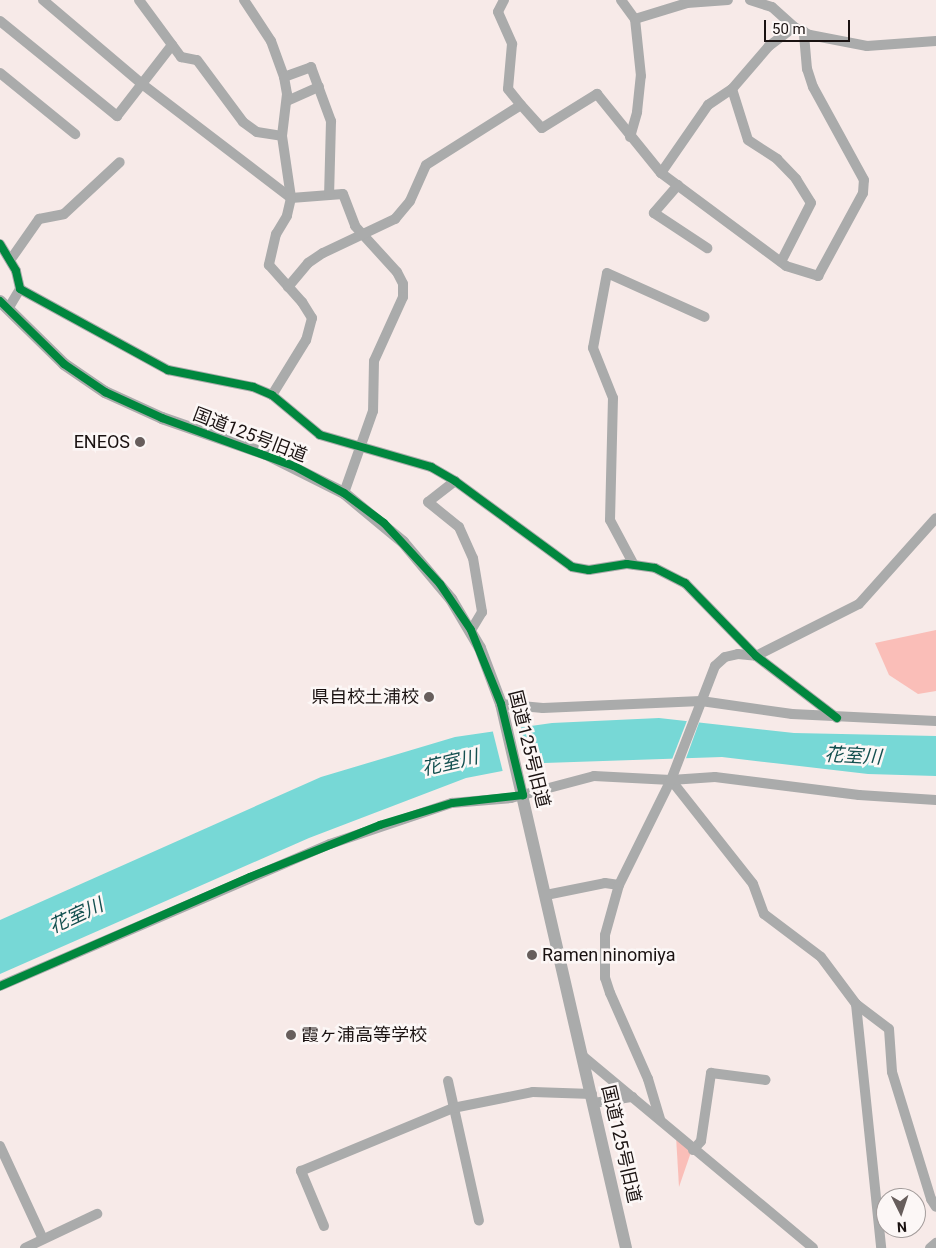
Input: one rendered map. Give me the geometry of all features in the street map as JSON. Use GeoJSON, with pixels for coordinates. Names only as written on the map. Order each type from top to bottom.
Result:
{"type":"FeatureCollection","features":[{"type":"Feature","properties":{"kind":"street"},"geometry":{"type":"LineString","coordinates":[[43,0],[142,84],[291,198],[343,194],[354,226],[397,272],[403,284],[403,297],[374,361],[373,411],[358,448],[344,493]]}},
{"type":"Feature","properties":{"kind":"street"},"geometry":{"type":"LineString","coordinates":[[138,0],[181,58],[197,60],[243,122],[257,132],[282,136]]}},
{"type":"Feature","properties":{"kind":"street"},"geometry":{"type":"LineString","coordinates":[[244,0],[271,41],[284,77],[287,101],[282,136],[291,198],[268,258],[269,265],[312,318],[306,340],[272,395]]}},
{"type":"Feature","properties":{"kind":"street"},"geometry":{"type":"LineString","coordinates":[[504,0],[498,12],[512,44],[508,88],[542,128],[597,94],[630,137],[662,173],[781,262],[818,276],[864,193],[864,180],[813,87],[807,69],[799,29]]}},
{"type":"Feature","properties":{"kind":"street"},"geometry":{"type":"LineString","coordinates":[[621,0],[635,19],[641,76],[637,112],[630,137]]}},
{"type":"Feature","properties":{"kind":"street"},"geometry":{"type":"LineString","coordinates":[[635,19],[686,3],[728,0]]}},
{"type":"Feature","properties":{"kind":"street"},"geometry":{"type":"LineString","coordinates":[[750,0],[772,7],[799,29],[868,46],[936,41]]}},
{"type":"Feature","properties":{"kind":"street"},"geometry":{"type":"LineString","coordinates":[[0,21],[117,116],[172,45]]}},
{"type":"Feature","properties":{"kind":"street"},"geometry":{"type":"LineString","coordinates":[[662,173],[708,105],[732,89],[769,46],[799,29]]}},
{"type":"Feature","properties":{"kind":"street"},"geometry":{"type":"LineString","coordinates":[[284,77],[311,66],[332,121],[329,195]]}},
{"type":"Feature","properties":{"kind":"street"},"geometry":{"type":"LineString","coordinates":[[0,73],[75,134]]}},
{"type":"Feature","properties":{"kind":"street"},"geometry":{"type":"LineString","coordinates":[[287,101],[319,87]]}},
{"type":"Feature","properties":{"kind":"street"},"geometry":{"type":"LineString","coordinates":[[732,89],[748,140],[777,159],[796,179],[811,202],[781,262]]}},
{"type":"Feature","properties":{"kind":"street"},"geometry":{"type":"LineString","coordinates":[[288,287],[308,263],[323,253],[364,236],[395,219],[410,201],[426,165],[521,105]]}},
{"type":"Feature","properties":{"kind":"street"},"geometry":{"type":"LineString","coordinates":[[11,260],[39,219],[64,214],[120,162]]}},
{"type":"Feature","properties":{"kind":"street"},"geometry":{"type":"LineString","coordinates":[[678,185],[654,213],[707,248]]}},
{"type":"Feature","properties":{"kind":"street"},"geometry":{"type":"LineString","coordinates":[[0,244],[11,260],[20,289],[168,370],[233,380],[272,395],[320,435],[358,448],[422,464],[455,480],[572,567],[589,570],[634,565],[655,568],[685,583],[756,656],[837,718]]}},
{"type":"Feature","properties":{"kind":"street"},"geometry":{"type":"LineString","coordinates":[[634,565],[610,520],[613,398],[593,348],[607,273],[705,317]]}},
{"type":"Feature","properties":{"kind":"street"},"geometry":{"type":"LineString","coordinates":[[4,305],[20,289]]}},
{"type":"Feature","properties":{"kind":"street","name":"国道125号旧道"},"geometry":{"type":"LineString","coordinates":[[4,305],[64,364],[105,392],[162,418],[266,454],[344,493],[384,523],[426,567],[471,630],[501,704],[505,719],[584,1057],[626,1248]]}},
{"type":"Feature","properties":{"kind":"street"},"geometry":{"type":"LineString","coordinates":[[455,480],[428,502],[459,527],[473,558],[482,612],[471,630]]}},
{"type":"Feature","properties":{"kind":"street"},"geometry":{"type":"LineString","coordinates":[[660,1119],[648,1079],[605,978],[605,935],[619,885],[671,780],[715,666],[725,657],[738,654],[756,656],[859,604],[936,518]]}},
{"type":"Feature","properties":{"kind":"street"},"geometry":{"type":"LineString","coordinates":[[501,704],[543,708],[701,701],[837,718],[936,721]]}},
{"type":"Feature","properties":{"kind":"street"},"geometry":{"type":"LineString","coordinates":[[0,986],[250,877],[380,825],[452,803],[523,795],[594,776],[671,780],[715,776],[859,795],[936,800]]}},
{"type":"Feature","properties":{"kind":"street"},"geometry":{"type":"LineString","coordinates":[[671,780],[753,884],[764,914],[822,957],[856,1004],[889,1029],[892,1072],[931,1199],[936,1208]]}},
{"type":"Feature","properties":{"kind":"street"},"geometry":{"type":"LineString","coordinates":[[546,895],[605,883],[619,885]]}},
{"type":"Feature","properties":{"kind":"street"},"geometry":{"type":"LineString","coordinates":[[856,1004],[881,1248]]}},
{"type":"Feature","properties":{"kind":"street"},"geometry":{"type":"LineString","coordinates":[[584,1057],[660,1119],[692,1150],[813,1248]]}},
{"type":"Feature","properties":{"kind":"street"},"geometry":{"type":"LineString","coordinates":[[692,1150],[701,1141],[712,1073],[766,1080]]}},
{"type":"Feature","properties":{"kind":"street"},"geometry":{"type":"LineString","coordinates":[[448,1081],[479,1221]]}},
{"type":"Feature","properties":{"kind":"street"},"geometry":{"type":"LineString","coordinates":[[324,1226],[301,1171],[453,1108],[534,1092],[593,1099],[633,1097]]}},
{"type":"Feature","properties":{"kind":"street"},"geometry":{"type":"LineString","coordinates":[[0,1146],[43,1239]]}},
{"type":"Feature","properties":{"kind":"street"},"geometry":{"type":"LineString","coordinates":[[25,1248],[97,1214]]}},
{"type":"Feature","properties":{"kind":"street"},"geometry":{"type":"LineString","coordinates":[[930,1248],[936,1243]]}},
{"type":"Feature","properties":{"kind":"shaded area"},"geometry":{"type":"Polygon","coordinates":[[[936,630],[936,691],[918,694],[889,675],[875,643],[936,630]]]}},
{"type":"Feature","properties":{"kind":"shaded area"},"geometry":{"type":"Polygon","coordinates":[[[676,1136],[691,1152],[679,1187],[676,1136]]]}},
{"type":"Feature","properties":{"kind":"water","name":"花室川"},"geometry":{"type":"Polygon","coordinates":[[[659,718],[794,733],[936,736],[936,776],[868,774],[722,757],[544,763],[466,778],[309,838],[0,974],[0,920],[321,777],[455,737],[552,723],[659,718]]]}},
{"type":"Feature","properties":{"kind":"pier"},"geometry":{"type":"Polygon","coordinates":[[[688,718],[700,720],[685,761],[671,762],[688,718]]]}},
{"type":"Feature","properties":{"kind":"pier"},"geometry":{"type":"Polygon","coordinates":[[[518,725],[529,768],[503,774],[493,731],[518,725]]]}},
{"type":"Feature","properties":{"kind":"cycle path"},"geometry":{"type":"LineString","coordinates":[[0,244],[16,271],[20,289],[168,370],[253,387],[272,395],[320,435],[431,467],[455,481],[572,567],[589,570],[627,564],[655,568],[685,583],[756,656],[837,718]]}},
{"type":"Feature","properties":{"kind":"cycle path"},"geometry":{"type":"LineString","coordinates":[[0,301],[64,364],[105,392],[162,418],[294,466],[344,493],[384,523],[440,584],[471,630],[501,704],[523,795],[452,803],[380,825],[250,877],[0,986]]}},
{"type":"Feature","properties":{"kind":"place","name":"ENEOS"},"geometry":{"type":"Point","coordinates":[140,442]}},
{"type":"Feature","properties":{"kind":"place","name":"県自校土浦校"},"geometry":{"type":"Point","coordinates":[429,697]}},
{"type":"Feature","properties":{"kind":"place","name":"Ramen ninomiya"},"geometry":{"type":"Point","coordinates":[532,955]}},
{"type":"Feature","properties":{"kind":"place","name":"霞ヶ浦高等学校"},"geometry":{"type":"Point","coordinates":[291,1035]}}]}
